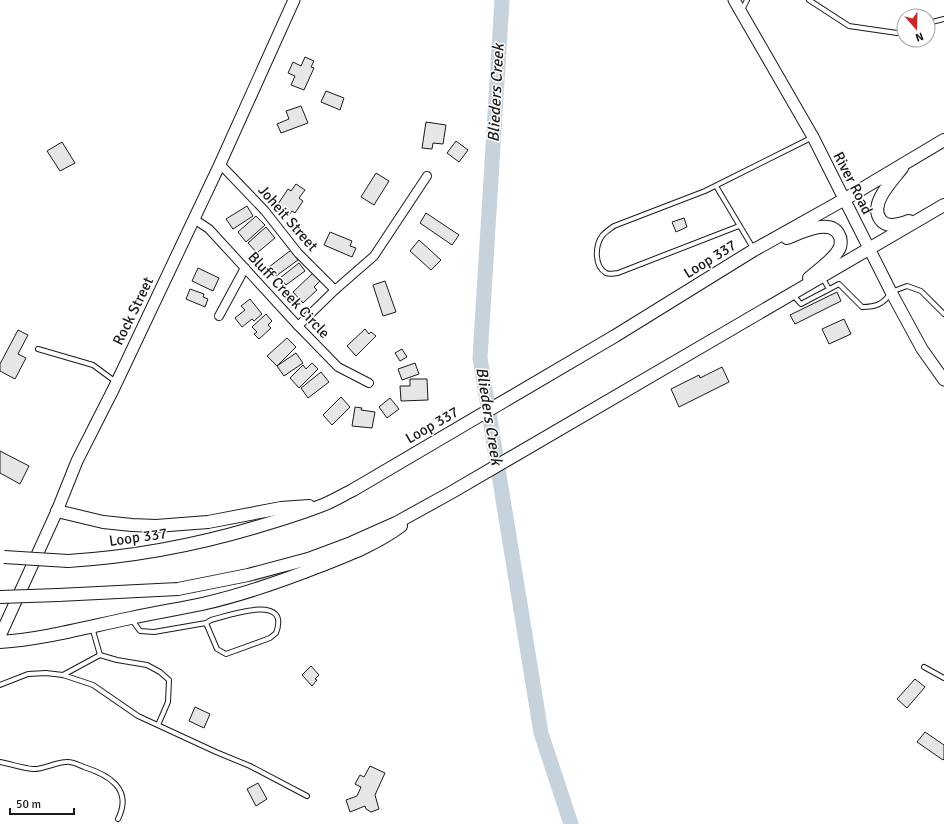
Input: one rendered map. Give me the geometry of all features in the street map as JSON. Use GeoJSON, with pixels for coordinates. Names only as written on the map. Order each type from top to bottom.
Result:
{"type":"FeatureCollection","features":[{"type":"Feature","properties":{"kind":"main road","name":"Loop 337"},"geometry":{"type":"LineString","coordinates":[[0,557],[68,561],[130,556],[187,546],[281,520],[324,505],[353,490],[614,336],[754,250],[845,199],[944,140]]}},
{"type":"Feature","properties":{"kind":"main road"},"geometry":{"type":"LineString","coordinates":[[906,162],[877,202],[877,214],[880,220],[886,224],[893,225],[923,217]]}},
{"type":"Feature","properties":{"kind":"main road"},"geometry":{"type":"LineString","coordinates":[[0,597],[178,589],[248,575],[301,561],[351,543],[396,523],[452,492],[609,399],[944,205]]}},
{"type":"Feature","properties":{"kind":"main road"},"geometry":{"type":"LineString","coordinates":[[754,250],[820,227],[825,226],[838,232],[841,246],[836,254],[792,294]]}},
{"type":"Feature","properties":{"kind":"main road"},"geometry":{"type":"LineString","coordinates":[[0,642],[40,638],[243,594],[343,557],[386,537],[452,492]]}},
{"type":"Feature","properties":{"kind":"main road"},"geometry":{"type":"LineString","coordinates":[[57,511],[103,522],[156,526],[208,522],[281,508],[324,505]]}},
{"type":"Feature","properties":{"kind":"street","name":"Rock Street"},"geometry":{"type":"LineString","coordinates":[[0,636],[57,511],[77,461],[220,164],[294,0]]}},
{"type":"Feature","properties":{"kind":"street","name":"River Road"},"geometry":{"type":"LineString","coordinates":[[734,0],[813,137],[891,292],[922,349],[944,380]]}},
{"type":"Feature","properties":{"kind":"street","name":"Joheit Street"},"geometry":{"type":"LineString","coordinates":[[220,164],[265,211],[298,252],[335,290]]}},
{"type":"Feature","properties":{"kind":"street"},"geometry":{"type":"LineString","coordinates":[[298,326],[335,290],[374,256],[427,176]]}},
{"type":"Feature","properties":{"kind":"street","name":"Bluff Creek Circle"},"geometry":{"type":"LineString","coordinates":[[194,219],[208,229],[338,367],[368,383]]}},
{"type":"Feature","properties":{"kind":"street"},"geometry":{"type":"LineString","coordinates":[[219,316],[245,268]]}},
{"type":"Feature","properties":{"kind":"lane"},"geometry":{"type":"LineString","coordinates":[[741,12],[747,0]]}},
{"type":"Feature","properties":{"kind":"lane"},"geometry":{"type":"LineString","coordinates":[[808,0],[814,2],[849,26],[896,33]]}},
{"type":"Feature","properties":{"kind":"lane"},"geometry":{"type":"LineString","coordinates":[[739,226],[618,273],[610,274],[605,272],[600,268],[597,257],[599,243],[602,236],[608,230],[631,219],[716,186],[813,137]]}},
{"type":"Feature","properties":{"kind":"lane"},"geometry":{"type":"LineString","coordinates":[[716,186],[754,250]]}},
{"type":"Feature","properties":{"kind":"lane"},"geometry":{"type":"LineString","coordinates":[[822,277],[829,289]]}},
{"type":"Feature","properties":{"kind":"lane"},"geometry":{"type":"LineString","coordinates":[[792,294],[801,304],[839,284],[862,307],[872,307],[886,300],[891,292],[907,286],[921,291],[944,314]]}},
{"type":"Feature","properties":{"kind":"lane"},"geometry":{"type":"LineString","coordinates":[[38,349],[93,365],[116,382]]}},
{"type":"Feature","properties":{"kind":"lane"},"geometry":{"type":"LineString","coordinates":[[130,618],[140,631],[154,632],[206,623],[211,620],[256,608],[270,611],[277,615],[280,620],[276,633],[270,638],[226,654],[217,649],[206,623]]}},
{"type":"Feature","properties":{"kind":"lane"},"geometry":{"type":"LineString","coordinates":[[92,627],[100,655]]}},
{"type":"Feature","properties":{"kind":"lane"},"geometry":{"type":"LineString","coordinates":[[63,675],[100,655],[117,660],[147,665],[160,672],[169,680],[168,702],[158,725]]}},
{"type":"Feature","properties":{"kind":"lane"},"geometry":{"type":"LineString","coordinates":[[924,667],[944,678]]}},
{"type":"Feature","properties":{"kind":"lane"},"geometry":{"type":"LineString","coordinates":[[0,685],[28,674],[46,673],[63,675],[93,685],[138,716],[250,766],[307,796]]}},
{"type":"Feature","properties":{"kind":"lane"},"geometry":{"type":"LineString","coordinates":[[0,762],[35,769],[68,761],[95,770],[115,782],[122,793],[122,810],[118,818]]}},
{"type":"Feature","properties":{"kind":"building"},"geometry":{"type":"Polygon","coordinates":[[[305,57],[314,61],[311,67],[314,68],[304,90],[291,85],[295,76],[288,73],[293,62],[301,66],[305,57]]]}},
{"type":"Feature","properties":{"kind":"building"},"geometry":{"type":"Polygon","coordinates":[[[326,91],[344,98],[340,110],[321,102],[326,91]]]}},
{"type":"Feature","properties":{"kind":"building"},"geometry":{"type":"Polygon","coordinates":[[[301,106],[308,123],[281,133],[277,124],[289,119],[286,111],[301,106]]]}},
{"type":"Feature","properties":{"kind":"building"},"geometry":{"type":"Polygon","coordinates":[[[426,122],[446,125],[443,144],[433,143],[432,149],[422,148],[426,122]]]}},
{"type":"Feature","properties":{"kind":"building"},"geometry":{"type":"Polygon","coordinates":[[[456,141],[468,150],[459,162],[447,153],[456,141]]]}},
{"type":"Feature","properties":{"kind":"building"},"geometry":{"type":"Polygon","coordinates":[[[62,142],[75,163],[60,171],[47,151],[62,142]]]}},
{"type":"Feature","properties":{"kind":"building"},"geometry":{"type":"Polygon","coordinates":[[[376,173],[389,181],[374,205],[361,197],[376,173]]]}},
{"type":"Feature","properties":{"kind":"building"},"geometry":{"type":"Polygon","coordinates":[[[296,184],[305,190],[299,198],[303,201],[295,213],[292,211],[288,216],[276,207],[288,189],[291,191],[296,184]]]}},
{"type":"Feature","properties":{"kind":"building"},"geometry":{"type":"Polygon","coordinates":[[[247,206],[253,216],[233,229],[226,219],[247,206]]]}},
{"type":"Feature","properties":{"kind":"building"},"geometry":{"type":"Polygon","coordinates":[[[426,213],[459,235],[452,245],[420,223],[426,213]]]}},
{"type":"Feature","properties":{"kind":"building"},"geometry":{"type":"Polygon","coordinates":[[[256,216],[265,225],[246,242],[238,232],[256,216]]]}},
{"type":"Feature","properties":{"kind":"building"},"geometry":{"type":"Polygon","coordinates":[[[684,218],[687,227],[676,232],[672,222],[684,218]]]}},
{"type":"Feature","properties":{"kind":"building"},"geometry":{"type":"Polygon","coordinates":[[[266,227],[275,238],[257,253],[248,243],[266,227]]]}},
{"type":"Feature","properties":{"kind":"building"},"geometry":{"type":"Polygon","coordinates":[[[330,232],[352,241],[350,246],[356,248],[352,257],[324,245],[330,232]]]}},
{"type":"Feature","properties":{"kind":"building"},"geometry":{"type":"Polygon","coordinates":[[[419,240],[441,260],[431,270],[410,251],[419,240]]]}},
{"type":"Feature","properties":{"kind":"building"},"geometry":{"type":"Polygon","coordinates":[[[291,250],[298,260],[276,276],[269,267],[291,250]]]}},
{"type":"Feature","properties":{"kind":"building"},"geometry":{"type":"Polygon","coordinates":[[[299,263],[305,271],[286,285],[280,278],[299,263]]]}},
{"type":"Feature","properties":{"kind":"building"},"geometry":{"type":"Polygon","coordinates":[[[198,268],[219,278],[213,291],[192,281],[198,268]]]}},
{"type":"Feature","properties":{"kind":"building"},"geometry":{"type":"Polygon","coordinates":[[[313,273],[320,281],[314,287],[317,290],[303,303],[293,292],[313,273]]]}},
{"type":"Feature","properties":{"kind":"building"},"geometry":{"type":"Polygon","coordinates":[[[385,281],[396,312],[383,316],[373,285],[385,281]]]}},
{"type":"Feature","properties":{"kind":"building"},"geometry":{"type":"Polygon","coordinates":[[[190,289],[204,294],[203,297],[208,299],[205,307],[186,299],[190,289]]]}},
{"type":"Feature","properties":{"kind":"building"},"geometry":{"type":"Polygon","coordinates":[[[837,292],[841,301],[795,324],[790,315],[837,292]]]}},
{"type":"Feature","properties":{"kind":"building"},"geometry":{"type":"Polygon","coordinates":[[[250,299],[262,314],[254,321],[252,319],[242,327],[235,318],[245,310],[241,306],[250,299]]]}},
{"type":"Feature","properties":{"kind":"building"},"geometry":{"type":"Polygon","coordinates":[[[266,314],[272,321],[268,325],[271,328],[259,339],[254,334],[257,332],[252,327],[266,314]]]}},
{"type":"Feature","properties":{"kind":"building"},"geometry":{"type":"Polygon","coordinates":[[[844,319],[851,334],[829,344],[822,329],[844,319]]]}},
{"type":"Feature","properties":{"kind":"building"},"geometry":{"type":"Polygon","coordinates":[[[365,329],[369,334],[371,332],[376,336],[356,356],[347,346],[365,329]]]}},
{"type":"Feature","properties":{"kind":"building"},"geometry":{"type":"Polygon","coordinates":[[[18,330],[28,335],[18,354],[26,358],[15,379],[0,371],[0,364],[18,330]]]}},
{"type":"Feature","properties":{"kind":"building"},"geometry":{"type":"Polygon","coordinates":[[[287,338],[296,347],[277,366],[267,356],[287,338]]]}},
{"type":"Feature","properties":{"kind":"building"},"geometry":{"type":"Polygon","coordinates":[[[402,349],[407,357],[400,361],[395,353],[402,349]]]}},
{"type":"Feature","properties":{"kind":"building"},"geometry":{"type":"Polygon","coordinates":[[[296,353],[303,363],[284,376],[277,366],[296,353]]]}},
{"type":"Feature","properties":{"kind":"building"},"geometry":{"type":"Polygon","coordinates":[[[312,363],[318,369],[299,388],[290,378],[303,365],[306,369],[312,363]]]}},
{"type":"Feature","properties":{"kind":"building"},"geometry":{"type":"Polygon","coordinates":[[[415,363],[419,374],[402,380],[398,369],[415,363]]]}},
{"type":"Feature","properties":{"kind":"building"},"geometry":{"type":"Polygon","coordinates":[[[722,367],[729,382],[679,407],[671,389],[699,375],[700,378],[722,367]]]}},
{"type":"Feature","properties":{"kind":"building"},"geometry":{"type":"Polygon","coordinates":[[[321,372],[329,382],[308,398],[301,388],[321,372]]]}},
{"type":"Feature","properties":{"kind":"building"},"geometry":{"type":"Polygon","coordinates":[[[410,379],[427,379],[428,400],[401,401],[400,386],[410,386],[410,379]]]}},
{"type":"Feature","properties":{"kind":"building"},"geometry":{"type":"Polygon","coordinates":[[[341,397],[350,407],[332,425],[323,415],[341,397]]]}},
{"type":"Feature","properties":{"kind":"building"},"geometry":{"type":"Polygon","coordinates":[[[390,398],[399,409],[387,418],[379,407],[390,398]]]}},
{"type":"Feature","properties":{"kind":"building"},"geometry":{"type":"Polygon","coordinates":[[[355,407],[362,408],[361,410],[375,412],[372,428],[352,426],[355,407]]]}},
{"type":"Feature","properties":{"kind":"building"},"geometry":{"type":"Polygon","coordinates":[[[0,451],[29,466],[20,484],[0,473],[0,451]]]}},
{"type":"Feature","properties":{"kind":"building"},"geometry":{"type":"Polygon","coordinates":[[[311,666],[319,675],[315,679],[317,680],[312,686],[302,675],[311,666]]]}},
{"type":"Feature","properties":{"kind":"building"},"geometry":{"type":"Polygon","coordinates":[[[915,679],[925,687],[907,708],[897,699],[915,679]]]}},
{"type":"Feature","properties":{"kind":"building"},"geometry":{"type":"Polygon","coordinates":[[[195,707],[210,714],[204,728],[189,721],[195,707]]]}},
{"type":"Feature","properties":{"kind":"building"},"geometry":{"type":"Polygon","coordinates":[[[925,732],[944,745],[943,760],[917,742],[925,732]]]}},
{"type":"Feature","properties":{"kind":"building"},"geometry":{"type":"Polygon","coordinates":[[[370,766],[385,773],[375,795],[379,809],[371,812],[366,809],[365,806],[350,812],[346,800],[357,796],[361,787],[355,784],[360,775],[364,777],[370,766]]]}},
{"type":"Feature","properties":{"kind":"building"},"geometry":{"type":"Polygon","coordinates":[[[258,783],[267,799],[256,806],[247,789],[258,783]]]}},
{"type":"Feature","properties":{"kind":"waterway","name":"Blieders Creek"},"geometry":{"type":"LineString","coordinates":[[502,0],[480,358],[541,733],[571,824]]}}]}
